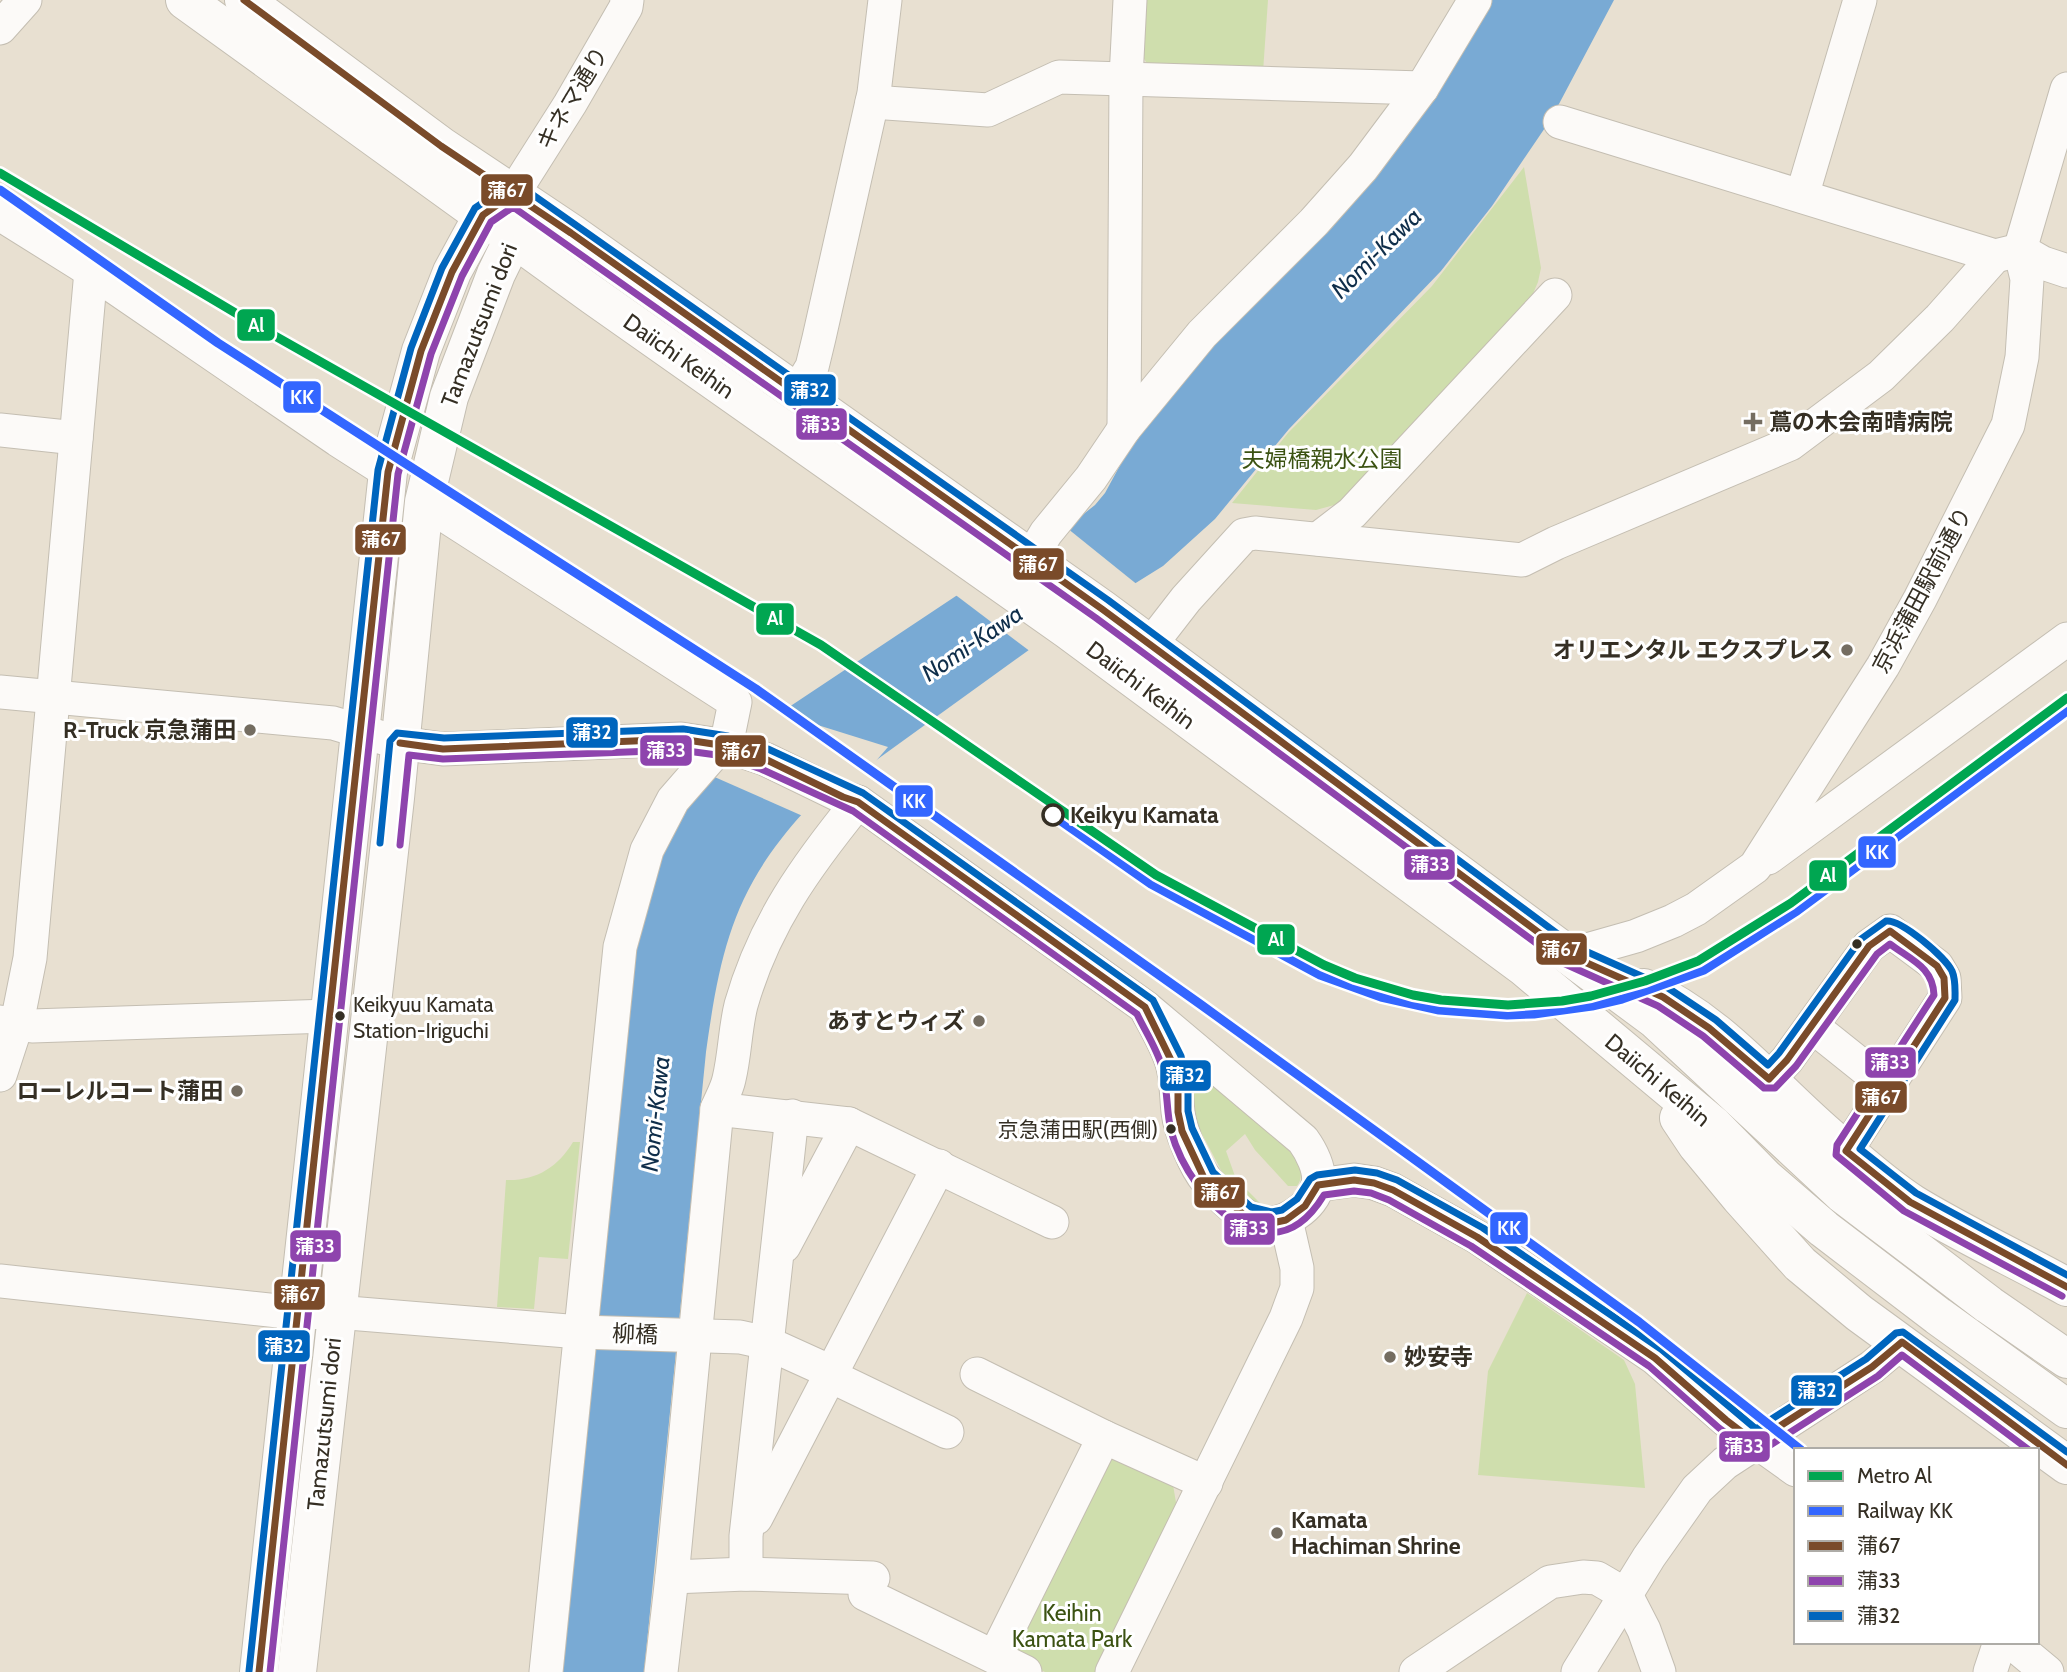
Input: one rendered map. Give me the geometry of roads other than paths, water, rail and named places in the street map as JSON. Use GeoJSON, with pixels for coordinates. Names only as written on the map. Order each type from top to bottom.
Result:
{"type":"FeatureCollection","features":[{"type":"Feature","properties":{"kind":"main road","name":"Daiichi Keihin"},"geometry":{"type":"LineString","coordinates":[[185,0],[498,205],[797,392],[1032,547],[1102,609],[1656,1020],[1843,1194],[2067,1359]]}},
{"type":"Feature","properties":{"kind":"main road","name":"Daiichi Keihin"},"geometry":{"type":"LineString","coordinates":[[244,0],[441,146],[498,205],[514,237],[1068,630],[1524,967],[1713,1125],[1766,1180],[1824,1229],[2067,1409]]}},
{"type":"Feature","properties":{"kind":"main road","name":"Tamazutsumi dori"},"geometry":{"type":"LineString","coordinates":[[259,1672],[388,472],[421,351],[452,272],[498,205]]}},
{"type":"Feature","properties":{"kind":"main road","name":"Tamazutsumi dori"},"geometry":{"type":"LineString","coordinates":[[297,1672],[400,743],[424,502],[449,397],[496,274],[514,237]]}},
{"type":"Feature","properties":{"kind":"main road"},"geometry":{"type":"LineString","coordinates":[[1569,955],[1663,997],[1709,1028],[1846,1150],[1910,1202],[2067,1287]]}},
{"type":"Feature","properties":{"kind":"main road"},"geometry":{"type":"LineString","coordinates":[[1642,1064],[1697,1145],[1800,1264],[1859,1313],[2067,1465]]}},
{"type":"Feature","properties":{"kind":"street"},"geometry":{"type":"LineString","coordinates":[[0,29],[25,0]]}},
{"type":"Feature","properties":{"kind":"street","name":"キネマ通り"},"geometry":{"type":"LineString","coordinates":[[498,205],[570,104],[626,7],[627,0]]}},
{"type":"Feature","properties":{"kind":"street"},"geometry":{"type":"LineString","coordinates":[[797,392],[812,366],[872,102],[885,0]]}},
{"type":"Feature","properties":{"kind":"street"},"geometry":{"type":"LineString","coordinates":[[1124,429],[1126,78],[1130,0]]}},
{"type":"Feature","properties":{"kind":"street"},"geometry":{"type":"LineString","coordinates":[[1032,547],[1091,478],[1124,429],[1202,334],[1314,222],[1363,167],[1422,88],[1475,0]]}},
{"type":"Feature","properties":{"kind":"street"},"geometry":{"type":"LineString","coordinates":[[1802,196],[1860,0]]}},
{"type":"Feature","properties":{"kind":"street"},"geometry":{"type":"LineString","coordinates":[[872,102],[988,110],[1059,77],[1422,88]]}},
{"type":"Feature","properties":{"kind":"street","name":"京浜蒲田駅前通り"},"geometry":{"type":"LineString","coordinates":[[1569,955],[1636,936],[1673,921],[1696,909],[1755,867],[1882,666],[1920,599],[2008,425],[2022,357],[2027,279],[2008,253],[2067,89]]}},
{"type":"Feature","properties":{"kind":"street"},"geometry":{"type":"LineString","coordinates":[[1560,122],[1802,196],[2067,271]]}},
{"type":"Feature","properties":{"kind":"street"},"geometry":{"type":"LineString","coordinates":[[0,214],[91,271],[388,472]]}},
{"type":"Feature","properties":{"kind":"street"},"geometry":{"type":"LineString","coordinates":[[1126,675],[1186,599],[1244,535],[1255,533],[1522,560],[1790,444],[1881,376],[2008,253]]}},
{"type":"Feature","properties":{"kind":"street"},"geometry":{"type":"LineString","coordinates":[[0,1075],[9,1022],[30,958],[91,271]]}},
{"type":"Feature","properties":{"kind":"street"},"geometry":{"type":"LineString","coordinates":[[1318,539],[1352,513],[1556,295]]}},
{"type":"Feature","properties":{"kind":"street"},"geometry":{"type":"LineString","coordinates":[[0,430],[76,439]]}},
{"type":"Feature","properties":{"kind":"street"},"geometry":{"type":"LineString","coordinates":[[424,502],[735,702],[730,747]]}},
{"type":"Feature","properties":{"kind":"street"},"geometry":{"type":"LineString","coordinates":[[1755,867],[2067,639]]}},
{"type":"Feature","properties":{"kind":"street"},"geometry":{"type":"LineString","coordinates":[[0,692],[333,723],[400,743],[443,749],[681,739],[730,747],[765,759],[851,800],[1145,1007],[1303,1140],[1318,1173],[1318,1185],[1305,1206],[1286,1220],[1272,1223],[1246,1217],[1204,1178],[1182,1131],[1178,1112],[1178,1090],[1171,1060],[1145,1007]]}},
{"type":"Feature","properties":{"kind":"street"},"geometry":{"type":"LineString","coordinates":[[546,1672],[584,1332],[620,947],[647,850],[673,800],[715,752],[730,747]]}},
{"type":"Feature","properties":{"kind":"street"},"geometry":{"type":"LineString","coordinates":[[661,1672],[672,1577],[689,1336],[718,1108],[729,1079],[741,1007],[753,967],[789,895],[851,800]]}},
{"type":"Feature","properties":{"kind":"street"},"geometry":{"type":"LineString","coordinates":[[1769,1079],[1787,1060],[1869,946],[1890,932],[1937,966],[1944,978],[1945,998],[1846,1150]]}},
{"type":"Feature","properties":{"kind":"street"},"geometry":{"type":"LineString","coordinates":[[9,1022],[32,1026],[329,1016]]}},
{"type":"Feature","properties":{"kind":"street"},"geometry":{"type":"LineString","coordinates":[[1812,1026],[1887,1086]]}},
{"type":"Feature","properties":{"kind":"street"},"geometry":{"type":"LineString","coordinates":[[1178,1090],[1218,1067]]}},
{"type":"Feature","properties":{"kind":"street"},"geometry":{"type":"LineString","coordinates":[[718,1108],[849,1124],[1052,1222]]}},
{"type":"Feature","properties":{"kind":"street"},"geometry":{"type":"LineString","coordinates":[[746,1574],[746,1536],[792,1116]]}},
{"type":"Feature","properties":{"kind":"street"},"geometry":{"type":"LineString","coordinates":[[777,1261],[849,1124]]}},
{"type":"Feature","properties":{"kind":"street"},"geometry":{"type":"LineString","coordinates":[[746,1536],[939,1166]]}},
{"type":"Feature","properties":{"kind":"street"},"geometry":{"type":"LineString","coordinates":[[1318,1185],[1354,1180],[1393,1189],[1476,1237],[1656,1358],[1726,1420],[1794,1469]]}},
{"type":"Feature","properties":{"kind":"street"},"geometry":{"type":"LineString","coordinates":[[1112,1672],[1286,1318],[1297,1288],[1297,1268],[1286,1220]]}},
{"type":"Feature","properties":{"kind":"street","name":"柳橋"},"geometry":{"type":"LineString","coordinates":[[0,1281],[297,1313],[336,1312],[584,1332],[740,1337],[767,1343],[831,1372],[843,1381],[947,1432]]}},
{"type":"Feature","properties":{"kind":"street"},"geometry":{"type":"LineString","coordinates":[[1578,1672],[1697,1489],[1725,1463],[1856,1378],[1902,1342]]}},
{"type":"Feature","properties":{"kind":"street"},"geometry":{"type":"LineString","coordinates":[[977,1374],[1104,1437],[1206,1483]]}},
{"type":"Feature","properties":{"kind":"street"},"geometry":{"type":"LineString","coordinates":[[995,1656],[1104,1437]]}},
{"type":"Feature","properties":{"kind":"street"},"geometry":{"type":"LineString","coordinates":[[672,1577],[746,1574],[869,1586],[1025,1672]]}},
{"type":"Feature","properties":{"kind":"street"},"geometry":{"type":"LineString","coordinates":[[1416,1672],[1550,1582],[1583,1577],[1597,1578],[1626,1595],[1644,1630],[1659,1672]]}},
{"type":"Feature","properties":{"kind":"street"},"geometry":{"type":"LineString","coordinates":[[1990,1672],[1999,1644]]}},
{"type":"Feature","properties":{"kind":"street"},"geometry":{"type":"LineString","coordinates":[[2013,1644],[2047,1672]]}},
{"type":"Feature","properties":{"kind":"water","name":"Nomi-Kawa"},"geometry":{"type":"Polygon","coordinates":[[[1485,0],[1614,0],[1551,119],[1492,206],[1441,271],[1289,429],[1215,519],[1163,566],[1033,647],[803,813],[779,841],[745,896],[724,953],[706,1052],[644,1672],[561,1672],[637,933],[643,904],[668,839],[692,800],[780,713],[1095,505],[1105,493],[1149,412],[1485,0]]]}},
{"type":"Feature","properties":{"kind":"metro line","name":"Al"},"geometry":{"type":"LineString","coordinates":[[0,173],[254,324],[821,645],[1156,875],[1324,965],[1355,978],[1413,995],[1508,1005],[1562,1001],[1645,981],[1698,961],[1791,903],[2067,698]]}},
{"type":"Feature","properties":{"kind":"rail line","name":"KK"},"geometry":{"type":"LineString","coordinates":[[0,190],[218,343],[756,689],[1200,1004],[1639,1322],[1798,1448]]}},
{"type":"Feature","properties":{"kind":"rail line","name":"KK"},"geometry":{"type":"LineString","coordinates":[[1051,814],[1151,884],[1320,975],[1381,997],[1439,1010],[1507,1015],[1534,1014],[1622,999],[1704,970],[1797,911],[2067,711]]}},
{"type":"Feature","properties":{"kind":"place","name":"蔦の木会南晴病院"},"geometry":{"type":"Point","coordinates":[1753,422]}},
{"type":"Feature","properties":{"kind":"place","name":"オリエンタル エクスプレス"},"geometry":{"type":"Point","coordinates":[1847,650]}},
{"type":"Feature","properties":{"kind":"place","name":"R-Truck 京急蒲田"},"geometry":{"type":"Point","coordinates":[250,730]}},
{"type":"Feature","properties":{"kind":"place","name":"Keikyu Kamata"},"geometry":{"type":"Point","coordinates":[1053,815]}},
{"type":"Feature","properties":{"kind":"place","name":"Keikyuu Kamata Station-Iriguchi"},"geometry":{"type":"Point","coordinates":[340,1016]}},
{"type":"Feature","properties":{"kind":"place","name":"あすとウィズ"},"geometry":{"type":"Point","coordinates":[979,1021]}},
{"type":"Feature","properties":{"kind":"place","name":"ローレルコート蒲田"},"geometry":{"type":"Point","coordinates":[237,1091]}},
{"type":"Feature","properties":{"kind":"place","name":"京急蒲田駅(西側)"},"geometry":{"type":"Point","coordinates":[1171,1129]}},
{"type":"Feature","properties":{"kind":"place","name":"妙安寺"},"geometry":{"type":"Point","coordinates":[1390,1357]}},
{"type":"Feature","properties":{"kind":"place","name":"Kamata Hachiman Shrine"},"geometry":{"type":"Point","coordinates":[1277,1533]}},
{"type":"Feature","properties":{"kind":"park label","name":"夫婦橋親水公園"},"geometry":{"type":"Point","coordinates":[1322,459]}},
{"type":"Feature","properties":{"kind":"park label","name":"Keihin Kamata Park"},"geometry":{"type":"Point","coordinates":[1072,1626]}}]}
